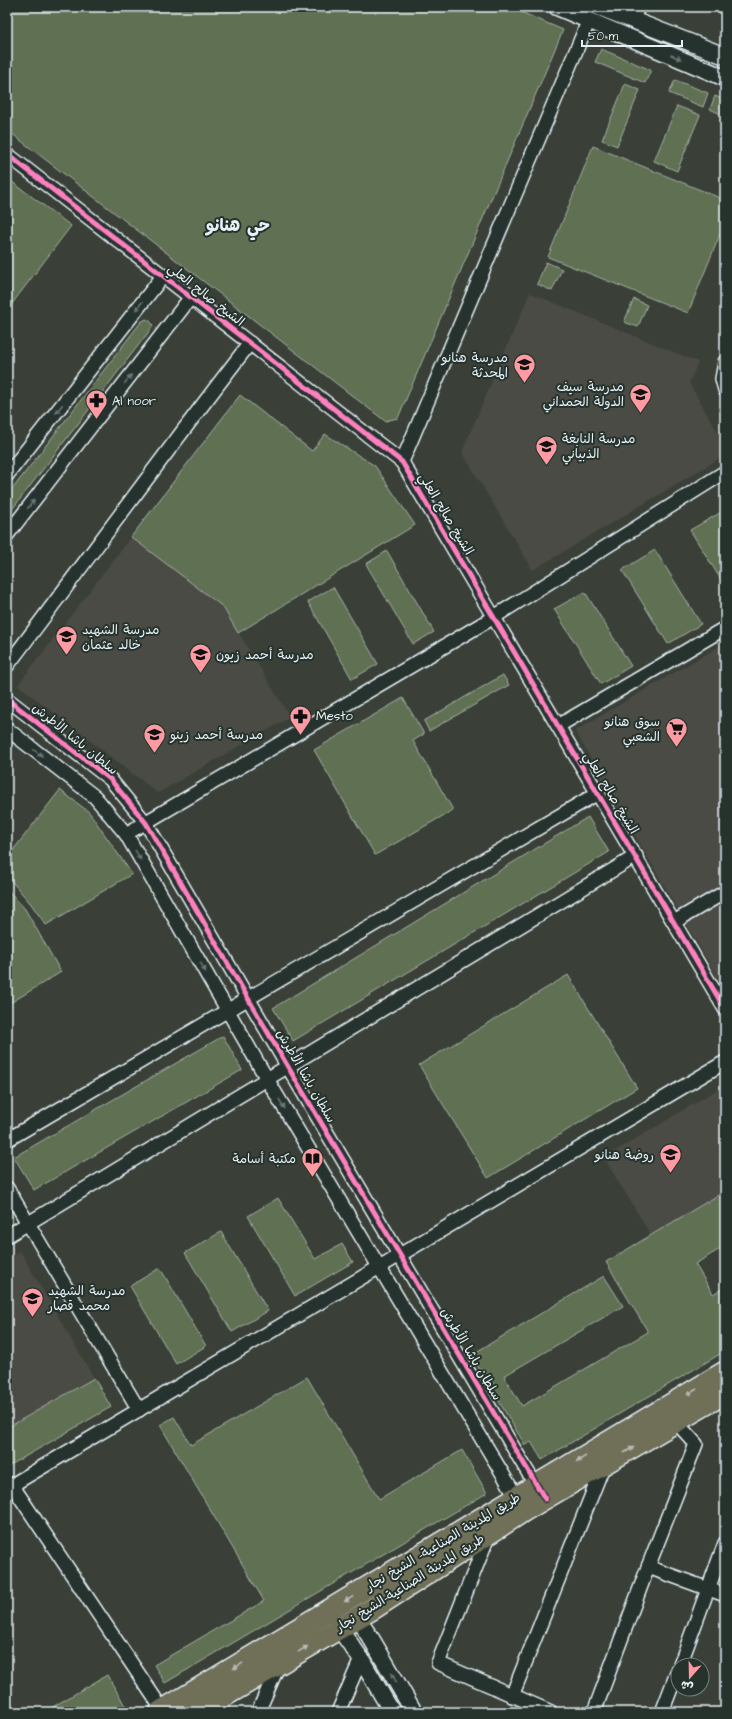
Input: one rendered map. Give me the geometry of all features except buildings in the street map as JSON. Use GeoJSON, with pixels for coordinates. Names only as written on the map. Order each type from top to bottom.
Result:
{"type":"FeatureCollection","features":[{"type":"Feature","properties":{"kind":"main road","name":"طريق المدينة الصناعية- الشيخ نجار"},"geometry":{"type":"LineString","coordinates":[[163,1712],[541,1492],[725,1372]]}},
{"type":"Feature","properties":{"kind":"main road"},"geometry":{"type":"LineString","coordinates":[[541,1492],[604,1464],[725,1392]]}},
{"type":"Feature","properties":{"kind":"main road","name":"طريق المدينة الصناعية-الشيخ نجار"},"geometry":{"type":"LineString","coordinates":[[198,1712],[357,1618],[490,1533],[521,1504]]}},
{"type":"Feature","properties":{"kind":"street"},"geometry":{"type":"LineString","coordinates":[[557,7],[725,78]]}},
{"type":"Feature","properties":{"kind":"street"},"geometry":{"type":"LineString","coordinates":[[599,7],[635,14],[725,56]]}},
{"type":"Feature","properties":{"kind":"street"},"geometry":{"type":"LineString","coordinates":[[402,462],[588,20]]}},
{"type":"Feature","properties":{"kind":"street","name":"الشيخ صالح العلي"},"geometry":{"type":"LineString","coordinates":[[7,154],[402,462],[725,1009]]}},
{"type":"Feature","properties":{"kind":"street"},"geometry":{"type":"LineString","coordinates":[[7,475],[163,276]]}},
{"type":"Feature","properties":{"kind":"street"},"geometry":{"type":"LineString","coordinates":[[7,534],[191,298]]}},
{"type":"Feature","properties":{"kind":"street"},"geometry":{"type":"LineString","coordinates":[[7,666],[92,554],[174,441],[250,343]]}},
{"type":"Feature","properties":{"kind":"street"},"geometry":{"type":"LineString","coordinates":[[725,362],[722,379],[725,390]]}},
{"type":"Feature","properties":{"kind":"street"},"geometry":{"type":"LineString","coordinates":[[126,834],[494,617],[725,472]]}},
{"type":"Feature","properties":{"kind":"street"},"geometry":{"type":"LineString","coordinates":[[558,726],[725,628]]}},
{"type":"Feature","properties":{"kind":"street","name":"سلطان باشا الأطرش"},"geometry":{"type":"LineString","coordinates":[[7,699],[110,780],[146,823],[399,1255],[541,1492]]}},
{"type":"Feature","properties":{"kind":"street"},"geometry":{"type":"LineString","coordinates":[[7,729],[95,797],[126,834],[267,1079],[521,1504]]}},
{"type":"Feature","properties":{"kind":"street"},"geometry":{"type":"LineString","coordinates":[[7,1140],[228,1012],[598,793]]}},
{"type":"Feature","properties":{"kind":"street"},"geometry":{"type":"LineString","coordinates":[[7,1236],[636,856]]}},
{"type":"Feature","properties":{"kind":"street"},"geometry":{"type":"LineString","coordinates":[[674,922],[725,892]]}},
{"type":"Feature","properties":{"kind":"street"},"geometry":{"type":"LineString","coordinates":[[163,1712],[10,1486],[725,1062]]}},
{"type":"Feature","properties":{"kind":"street"},"geometry":{"type":"LineString","coordinates":[[7,1188],[139,1410]]}},
{"type":"Feature","properties":{"kind":"street"},"geometry":{"type":"LineString","coordinates":[[594,1712],[696,1444],[676,1422]]}},
{"type":"Feature","properties":{"kind":"street"},"geometry":{"type":"LineString","coordinates":[[512,1696],[604,1464]]}},
{"type":"Feature","properties":{"kind":"street"},"geometry":{"type":"LineString","coordinates":[[490,1533],[438,1663],[551,1712]]}},
{"type":"Feature","properties":{"kind":"street"},"geometry":{"type":"LineString","coordinates":[[683,1657],[725,1543]]}},
{"type":"Feature","properties":{"kind":"street"},"geometry":{"type":"LineString","coordinates":[[648,1567],[725,1595]]}},
{"type":"Feature","properties":{"kind":"street"},"geometry":{"type":"LineString","coordinates":[[357,1618],[372,1640],[414,1712]]}},
{"type":"Feature","properties":{"kind":"street"},"geometry":{"type":"LineString","coordinates":[[339,1628],[361,1659],[392,1712]]}},
{"type":"Feature","properties":{"kind":"street"},"geometry":{"type":"LineString","coordinates":[[338,1712],[361,1659]]}},
{"type":"Feature","properties":{"kind":"street"},"geometry":{"type":"LineString","coordinates":[[258,1712],[279,1664]]}},
{"type":"Feature","properties":{"kind":"street"},"geometry":{"type":"LineString","coordinates":[[662,1712],[670,1691]]}},
{"type":"Feature","properties":{"kind":"shaded area"},"geometry":{"type":"Polygon","coordinates":[[[530,293],[698,362],[689,383],[725,445],[725,455],[533,570],[462,452],[530,293]]]}},
{"type":"Feature","properties":{"kind":"shaded area"},"geometry":{"type":"Polygon","coordinates":[[[131,537],[223,607],[290,717],[158,793],[18,685],[131,537]]]}},
{"type":"Feature","properties":{"kind":"shaded area"},"geometry":{"type":"Polygon","coordinates":[[[725,643],[725,991],[575,731],[725,643]]]}},
{"type":"Feature","properties":{"kind":"shaded area","name":"روضة هنانو"},"geometry":{"type":"Polygon","coordinates":[[[725,1085],[725,1192],[651,1235],[604,1158],[725,1085]]]}},
{"type":"Feature","properties":{"kind":"shaded area","name":"مدرسة الشهيد محمد قصار"},"geometry":{"type":"Polygon","coordinates":[[[20,1251],[94,1378],[7,1428],[7,1259],[20,1251]]]}},
{"type":"Feature","properties":{"kind":"green space"},"geometry":{"type":"Polygon","coordinates":[[[7,7],[509,7],[563,30],[398,418],[385,421],[7,130],[7,7]]]}},
{"type":"Feature","properties":{"kind":"green space"},"geometry":{"type":"Polygon","coordinates":[[[601,49],[651,70],[645,83],[595,62],[601,49]]]}},
{"type":"Feature","properties":{"kind":"green space"},"geometry":{"type":"Polygon","coordinates":[[[675,80],[708,93],[703,107],[669,93],[675,80]]]}},
{"type":"Feature","properties":{"kind":"green space"},"geometry":{"type":"Polygon","coordinates":[[[625,84],[640,90],[617,146],[602,140],[625,84]]]}},
{"type":"Feature","properties":{"kind":"green space"},"geometry":{"type":"Polygon","coordinates":[[[715,96],[725,100],[725,116],[710,109],[715,96]]]}},
{"type":"Feature","properties":{"kind":"green space"},"geometry":{"type":"Polygon","coordinates":[[[677,106],[700,115],[677,171],[654,161],[677,106]]]}},
{"type":"Feature","properties":{"kind":"green space"},"geometry":{"type":"Polygon","coordinates":[[[593,146],[725,200],[725,222],[688,313],[548,257],[593,146]]]}},
{"type":"Feature","properties":{"kind":"green space"},"geometry":{"type":"Polygon","coordinates":[[[7,178],[71,226],[8,309],[7,308],[7,178]]]}},
{"type":"Feature","properties":{"kind":"green space"},"geometry":{"type":"Polygon","coordinates":[[[546,262],[562,269],[552,291],[537,284],[546,262]]]}},
{"type":"Feature","properties":{"kind":"green space"},"geometry":{"type":"Polygon","coordinates":[[[634,299],[647,305],[638,327],[624,322],[634,299]]]}},
{"type":"Feature","properties":{"kind":"green space"},"geometry":{"type":"Polygon","coordinates":[[[146,319],[153,325],[151,329],[7,516],[7,496],[141,322],[146,319]]]}},
{"type":"Feature","properties":{"kind":"green space"},"geometry":{"type":"Polygon","coordinates":[[[240,395],[312,451],[325,434],[375,466],[415,525],[238,633],[223,607],[131,537],[240,395]]]}},
{"type":"Feature","properties":{"kind":"green space"},"geometry":{"type":"Polygon","coordinates":[[[725,510],[725,586],[690,530],[725,510]]]}},
{"type":"Feature","properties":{"kind":"green space"},"geometry":{"type":"Polygon","coordinates":[[[655,550],[701,624],[668,644],[622,570],[655,550]]]}},
{"type":"Feature","properties":{"kind":"green space"},"geometry":{"type":"Polygon","coordinates":[[[387,551],[434,632],[413,644],[366,564],[387,551]]]}},
{"type":"Feature","properties":{"kind":"green space"},"geometry":{"type":"Polygon","coordinates":[[[333,587],[378,664],[352,679],[308,602],[333,587]]]}},
{"type":"Feature","properties":{"kind":"green space"},"geometry":{"type":"Polygon","coordinates":[[[585,592],[631,666],[601,684],[554,609],[585,592]]]}},
{"type":"Feature","properties":{"kind":"green space"},"geometry":{"type":"Polygon","coordinates":[[[503,675],[509,685],[429,731],[424,721],[503,675]]]}},
{"type":"Feature","properties":{"kind":"green space"},"geometry":{"type":"Polygon","coordinates":[[[403,698],[424,734],[413,741],[453,810],[375,855],[314,750],[403,698]]]}},
{"type":"Feature","properties":{"kind":"green space"},"geometry":{"type":"Polygon","coordinates":[[[60,790],[89,812],[132,874],[46,925],[31,904],[7,876],[7,858],[60,790]]]}},
{"type":"Feature","properties":{"kind":"green space"},"geometry":{"type":"Polygon","coordinates":[[[588,817],[609,852],[293,1041],[273,1008],[588,817]]]}},
{"type":"Feature","properties":{"kind":"green space"},"geometry":{"type":"Polygon","coordinates":[[[7,889],[25,909],[61,972],[7,1005],[7,889]]]}},
{"type":"Feature","properties":{"kind":"green space"},"geometry":{"type":"Polygon","coordinates":[[[568,975],[637,1088],[488,1178],[419,1065],[568,975]]]}},
{"type":"Feature","properties":{"kind":"green space"},"geometry":{"type":"Polygon","coordinates":[[[223,1036],[242,1070],[34,1190],[14,1157],[223,1036]]]}},
{"type":"Feature","properties":{"kind":"green space"},"geometry":{"type":"Polygon","coordinates":[[[725,1191],[725,1246],[695,1264],[713,1294],[725,1287],[725,1351],[542,1460],[531,1442],[525,1445],[471,1355],[604,1276],[623,1306],[504,1376],[522,1406],[648,1332],[606,1262],[725,1191]]]}},
{"type":"Feature","properties":{"kind":"green space"},"geometry":{"type":"Polygon","coordinates":[[[278,1198],[315,1259],[342,1244],[353,1262],[295,1296],[248,1216],[278,1198]]]}},
{"type":"Feature","properties":{"kind":"green space"},"geometry":{"type":"Polygon","coordinates":[[[221,1232],[268,1311],[232,1332],[185,1253],[221,1232]]]}},
{"type":"Feature","properties":{"kind":"green space"},"geometry":{"type":"Polygon","coordinates":[[[160,1268],[206,1346],[176,1364],[130,1286],[160,1268]]]}},
{"type":"Feature","properties":{"kind":"green space"},"geometry":{"type":"Polygon","coordinates":[[[307,1377],[379,1499],[462,1450],[487,1493],[165,1683],[154,1665],[264,1601],[160,1425],[174,1417],[191,1445],[307,1377]]]}},
{"type":"Feature","properties":{"kind":"green space"},"geometry":{"type":"Polygon","coordinates":[[[94,1378],[111,1407],[7,1467],[7,1428],[94,1378]]]}},
{"type":"Feature","properties":{"kind":"green space"},"geometry":{"type":"Polygon","coordinates":[[[107,1675],[126,1707],[118,1712],[44,1712],[107,1675]]]}},
{"type":"Feature","properties":{"kind":"cycle path"},"geometry":{"type":"LineString","coordinates":[[7,154],[402,462],[725,1009]]}},
{"type":"Feature","properties":{"kind":"cycle path"},"geometry":{"type":"LineString","coordinates":[[7,699],[110,779],[146,823],[288,1067],[545,1499]]}},
{"type":"Feature","properties":{"kind":"place","name":"مدرسة هنانو المحدثة"},"geometry":{"type":"Point","coordinates":[524,384]}},
{"type":"Feature","properties":{"kind":"place","name":"مدرسة سيف الدولة الحمداني"},"geometry":{"type":"Point","coordinates":[640,414]}},
{"type":"Feature","properties":{"kind":"place","name":"Al noor"},"geometry":{"type":"Point","coordinates":[96,420]}},
{"type":"Feature","properties":{"kind":"place","name":"مدرسة النابغة الذبياني"},"geometry":{"type":"Point","coordinates":[546,466]}},
{"type":"Feature","properties":{"kind":"place","name":"مدرسة الشهيد خالد عثمان"},"geometry":{"type":"Point","coordinates":[67,656]}},
{"type":"Feature","properties":{"kind":"place","name":"مدرسة أحمد زيون"},"geometry":{"type":"Point","coordinates":[201,674]}},
{"type":"Feature","properties":{"kind":"place","name":"Mesto"},"geometry":{"type":"Point","coordinates":[301,736]}},
{"type":"Feature","properties":{"kind":"place","name":"سوق هنانو الشعبي"},"geometry":{"type":"Point","coordinates":[676,748]}},
{"type":"Feature","properties":{"kind":"place","name":"مدرسة أحمد زينو"},"geometry":{"type":"Point","coordinates":[155,754]}},
{"type":"Feature","properties":{"kind":"place","name":"روضة هنانو"},"geometry":{"type":"Point","coordinates":[670,1174]}},
{"type":"Feature","properties":{"kind":"place","name":"مكتبة أسامة"},"geometry":{"type":"Point","coordinates":[312,1178]}},
{"type":"Feature","properties":{"kind":"place","name":"مدرسة الشهيد محمد قصار"},"geometry":{"type":"Point","coordinates":[33,1318]}},
{"type":"Feature","properties":{"kind":"district","name":"حي هنانو"},"geometry":{"type":"Point","coordinates":[238,226]}}]}
